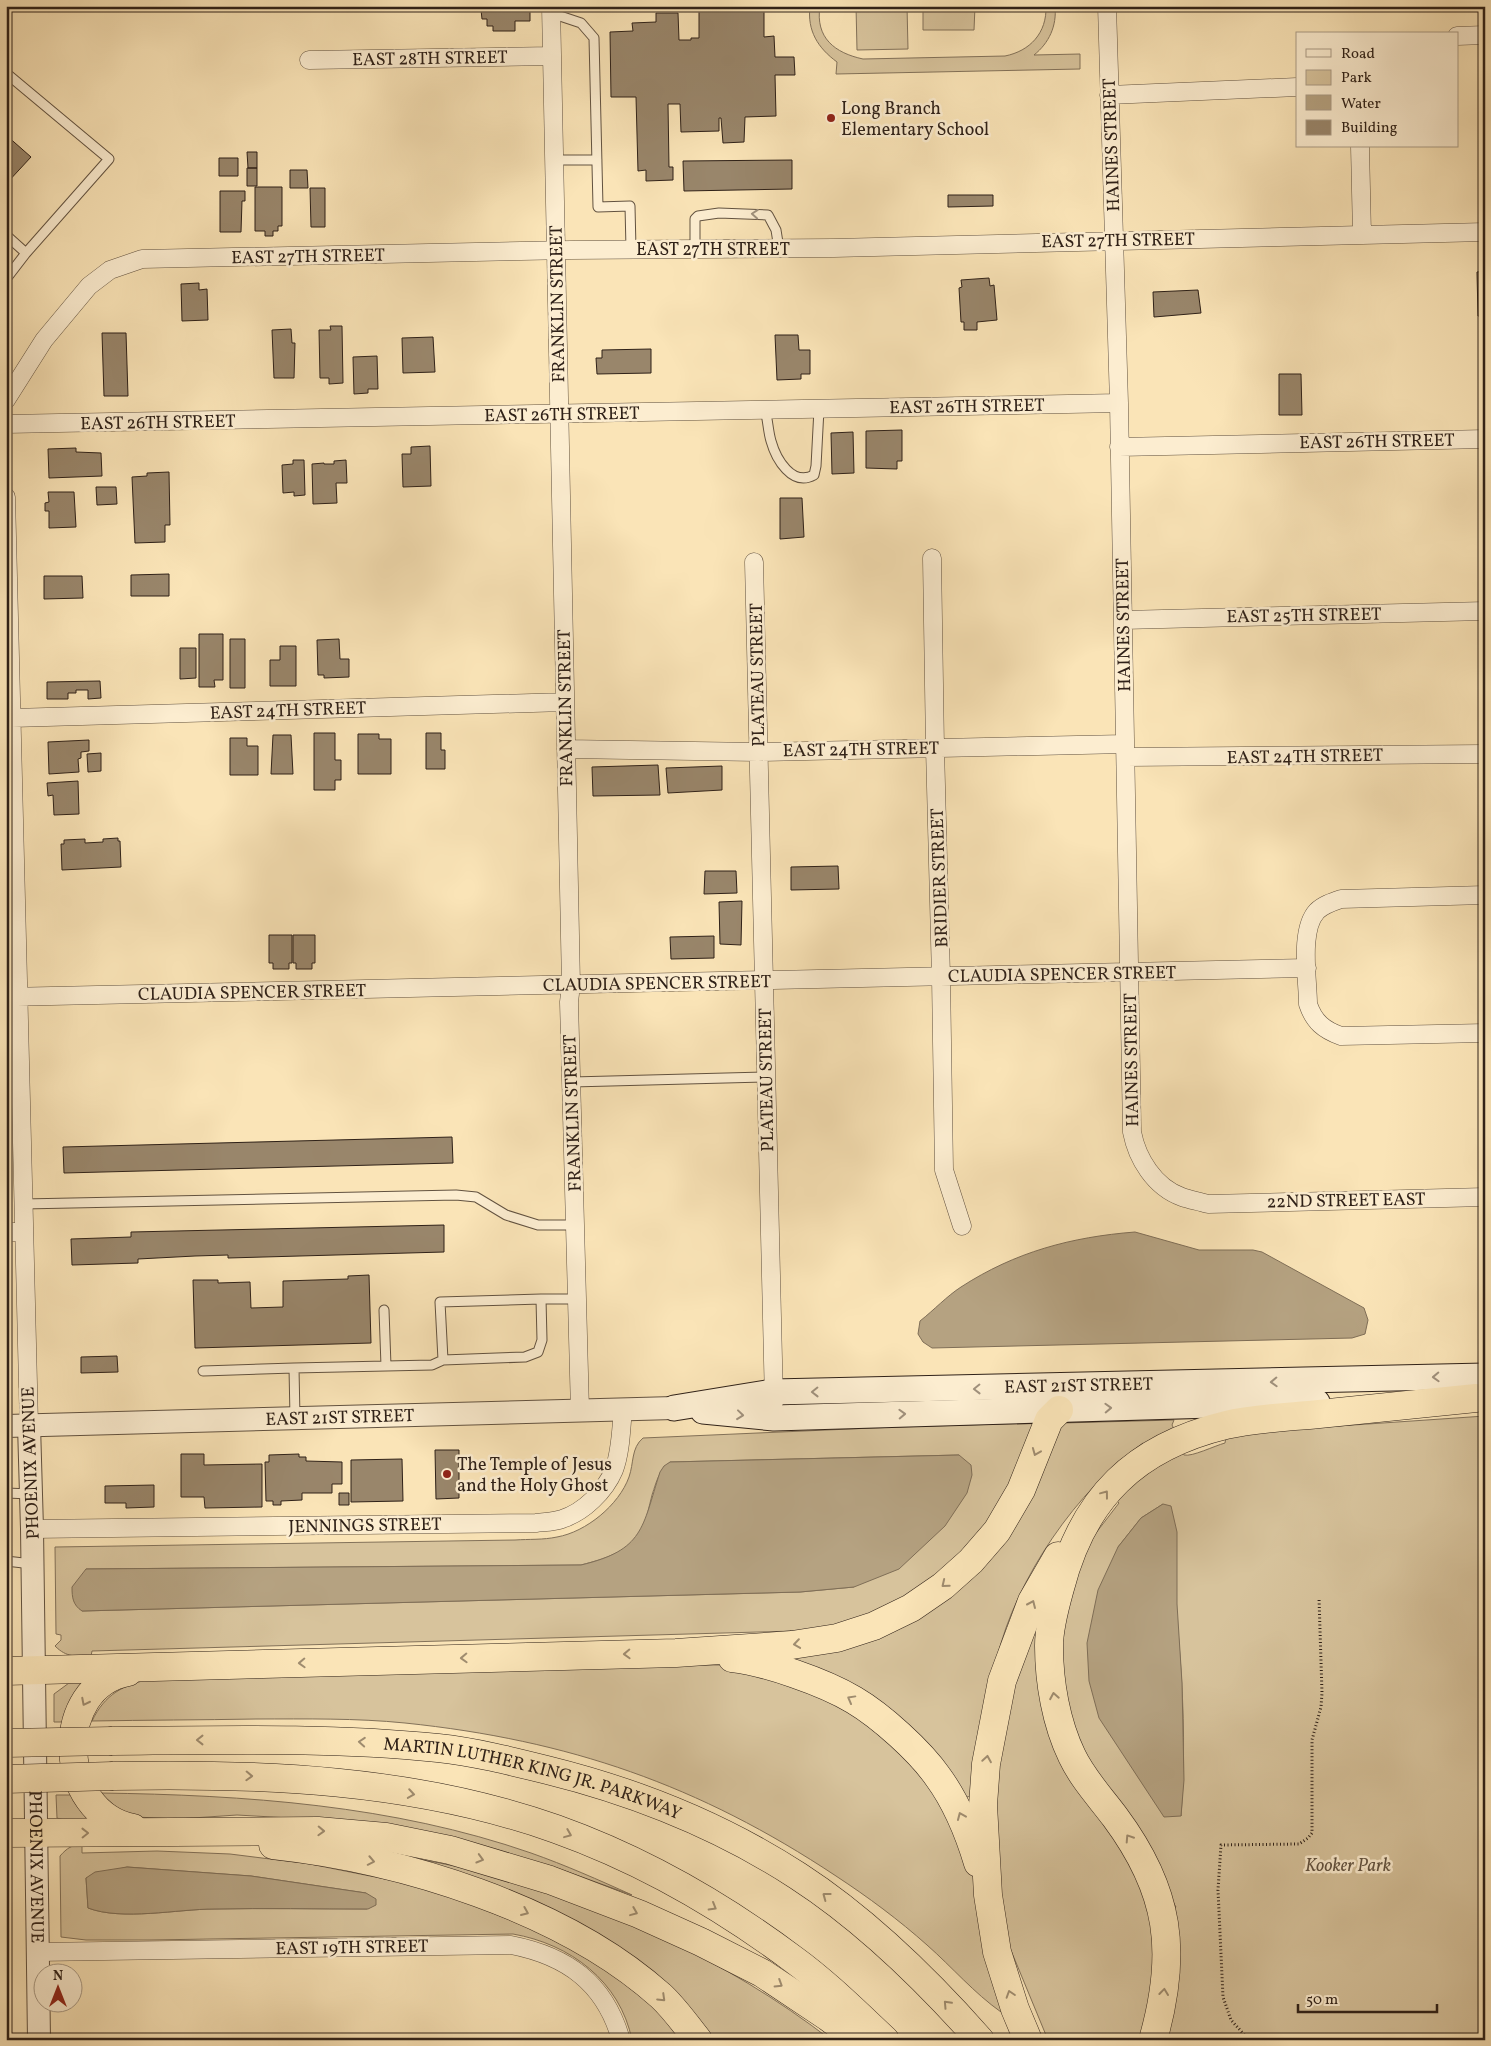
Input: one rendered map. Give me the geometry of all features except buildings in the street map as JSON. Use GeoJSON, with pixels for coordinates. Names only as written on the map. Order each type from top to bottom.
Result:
{"type":"FeatureCollection","features":[{"type":"Feature","properties":{"kind":"highway"},"geometry":{"type":"LineString","coordinates":[[1028,2040],[1015,2009],[997,1952],[988,1895],[983,1805],[986,1764],[1002,1681],[1032,1601],[1057,1558],[1108,1488],[1142,1461],[1185,1437],[1228,1424],[1482,1390]]}},
{"type":"Feature","properties":{"kind":"highway"},"geometry":{"type":"LineString","coordinates":[[6,1671],[676,1653],[792,1645],[837,1638],[874,1626],[911,1608],[943,1586],[971,1562],[997,1531],[1021,1490],[1049,1420],[1059,1410]]}},
{"type":"Feature","properties":{"kind":"highway"},"geometry":{"type":"LineString","coordinates":[[1084,1523],[1066,1562],[1056,1603],[1049,1644],[1052,1681],[1058,1721],[1072,1756],[1091,1787],[1115,1817],[1138,1853],[1151,1880],[1165,1920],[1168,1966],[1162,2008],[1153,2040]]}},
{"type":"Feature","properties":{"kind":"highway"},"geometry":{"type":"LineString","coordinates":[[676,1653],[736,1659],[778,1668],[854,1700],[881,1720],[915,1751],[938,1776],[957,1807],[972,1842],[988,1895]]}},
{"type":"Feature","properties":{"kind":"highway"},"geometry":{"type":"LineString","coordinates":[[156,1667],[114,1675],[100,1683],[90,1694],[80,1714],[74,1731],[73,1758],[78,1780],[87,1799],[101,1813],[120,1826],[292,1847],[378,1862],[477,1893],[534,1916],[614,1959],[662,1998],[698,2040]]}},
{"type":"Feature","properties":{"kind":"highway","name":"MARTIN LUTHER KING JR. PARKWAY"},"geometry":{"type":"LineString","coordinates":[[6,1743],[341,1740],[440,1749],[512,1761],[581,1779],[644,1799],[674,1811],[743,1844],[800,1877],[878,1938],[920,1976],[980,2040]]}},
{"type":"Feature","properties":{"kind":"highway"},"geometry":{"type":"LineString","coordinates":[[6,1779],[198,1774],[265,1776],[373,1788],[462,1803],[526,1819],[557,1830],[637,1865],[739,1922],[794,1960],[885,2040]]}},
{"type":"Feature","properties":{"kind":"highway"},"geometry":{"type":"LineString","coordinates":[[6,1833],[318,1831],[350,1833],[421,1844],[513,1868],[616,1905],[731,1956],[788,1990],[859,2040]]}},
{"type":"Feature","properties":{"kind":"main road","name":"EAST 21ST STREET"},"geometry":{"type":"LineString","coordinates":[[674,1408],[773,1392],[1096,1386],[1482,1390]]}},
{"type":"Feature","properties":{"kind":"main road","name":"EAST 21ST STREET"},"geometry":{"type":"LineString","coordinates":[[674,1408],[774,1418],[1059,1410],[1482,1390]]}},
{"type":"Feature","properties":{"kind":"street","name":"HAINES STREET"},"geometry":{"type":"LineString","coordinates":[[1107,6],[1119,403],[1132,1132],[1135,1148],[1146,1166],[1161,1184],[1180,1196],[1208,1204]]}},
{"type":"Feature","properties":{"kind":"street","name":"FRANKLIN STREET"},"geometry":{"type":"LineString","coordinates":[[551,10],[571,985],[569,1002],[580,1411]]}},
{"type":"Feature","properties":{"kind":"street"},"geometry":{"type":"LineString","coordinates":[[1458,36],[1485,36]]}},
{"type":"Feature","properties":{"kind":"street","name":"EAST 28TH STREET"},"geometry":{"type":"LineString","coordinates":[[309,60],[552,56]]}},
{"type":"Feature","properties":{"kind":"street"},"geometry":{"type":"LineString","coordinates":[[1109,95],[1296,87]]}},
{"type":"Feature","properties":{"kind":"street"},"geometry":{"type":"LineString","coordinates":[[1360,148],[1362,235]]}},
{"type":"Feature","properties":{"kind":"street","name":"EAST 27TH STREET"},"geometry":{"type":"LineString","coordinates":[[6,400],[44,340],[88,286],[110,270],[142,259],[556,250],[779,248],[1485,232]]}},
{"type":"Feature","properties":{"kind":"street","name":"EAST 26TH STREET"},"geometry":{"type":"LineString","coordinates":[[6,424],[1119,403]]}},
{"type":"Feature","properties":{"kind":"street","name":"EAST 26TH STREET"},"geometry":{"type":"LineString","coordinates":[[1119,447],[1485,439]]}},
{"type":"Feature","properties":{"kind":"street","name":"PHOENIX AVENUE"},"geometry":{"type":"LineString","coordinates":[[6,497],[12,718],[9,743],[12,997],[23,1204],[32,1529],[39,2040]]}},
{"type":"Feature","properties":{"kind":"street","name":"BRIDIER STREET"},"geometry":{"type":"LineString","coordinates":[[932,558],[935,748],[942,977],[944,1170],[962,1226]]}},
{"type":"Feature","properties":{"kind":"street","name":"PLATEAU STREET"},"geometry":{"type":"LineString","coordinates":[[754,562],[774,1418]]}},
{"type":"Feature","properties":{"kind":"street","name":"EAST 25TH STREET"},"geometry":{"type":"LineString","coordinates":[[1123,620],[1485,611]]}},
{"type":"Feature","properties":{"kind":"street","name":"EAST 24TH STREET"},"geometry":{"type":"LineString","coordinates":[[12,718],[565,702]]}},
{"type":"Feature","properties":{"kind":"street","name":"EAST 24TH STREET"},"geometry":{"type":"LineString","coordinates":[[566,749],[758,752],[935,748],[1485,754]]}},
{"type":"Feature","properties":{"kind":"street"},"geometry":{"type":"LineString","coordinates":[[1485,896],[1341,899],[1326,904],[1316,912],[1310,922],[1306,935],[1308,1004],[1311,1014],[1318,1024],[1329,1032],[1342,1036],[1485,1033]]}},
{"type":"Feature","properties":{"kind":"street","name":"CLAUDIA SPENCER STREET"},"geometry":{"type":"LineString","coordinates":[[12,997],[1307,968]]}},
{"type":"Feature","properties":{"kind":"street","name":"22ND STREET EAST"},"geometry":{"type":"LineString","coordinates":[[1208,1204],[1485,1197]]}},
{"type":"Feature","properties":{"kind":"street"},"geometry":{"type":"LineString","coordinates":[[6,1232],[24,1232]]}},
{"type":"Feature","properties":{"kind":"street"},"geometry":{"type":"LineString","coordinates":[[1059,1410],[1096,1386]]}},
{"type":"Feature","properties":{"kind":"street","name":"EAST 21ST STREET"},"geometry":{"type":"LineString","coordinates":[[6,1426],[674,1408]]}},
{"type":"Feature","properties":{"kind":"street","name":"JENNINGS STREET"},"geometry":{"type":"LineString","coordinates":[[32,1529],[536,1523],[562,1519],[583,1508],[602,1490],[614,1470],[619,1450],[623,1409]]}},
{"type":"Feature","properties":{"kind":"street","name":"EAST 19TH STREET"},"geometry":{"type":"LineString","coordinates":[[38,1952],[511,1945],[544,1953],[573,1968],[584,1977],[607,2005],[622,2040]]}},
{"type":"Feature","properties":{"kind":"lane"},"geometry":{"type":"LineString","coordinates":[[551,10],[581,23],[594,38],[598,207],[630,206],[631,249]]}},
{"type":"Feature","properties":{"kind":"lane"},"geometry":{"type":"LineString","coordinates":[[6,73],[109,159],[26,254],[6,280]]}},
{"type":"Feature","properties":{"kind":"lane"},"geometry":{"type":"LineString","coordinates":[[554,160],[597,160]]}},
{"type":"Feature","properties":{"kind":"lane"},"geometry":{"type":"LineString","coordinates":[[695,248],[695,219],[698,216],[719,213],[768,215],[776,230],[779,248]]}},
{"type":"Feature","properties":{"kind":"lane"},"geometry":{"type":"LineString","coordinates":[[6,235],[26,254]]}},
{"type":"Feature","properties":{"kind":"lane"},"geometry":{"type":"LineString","coordinates":[[765,410],[771,442],[786,471],[797,477],[807,478],[814,475],[816,466],[819,409]]}},
{"type":"Feature","properties":{"kind":"lane"},"geometry":{"type":"LineString","coordinates":[[572,1082],[766,1077]]}},
{"type":"Feature","properties":{"kind":"lane"},"geometry":{"type":"LineString","coordinates":[[23,1204],[456,1195],[476,1198],[506,1215],[538,1225],[576,1225]]}},
{"type":"Feature","properties":{"kind":"lane"},"geometry":{"type":"LineString","coordinates":[[203,1371],[432,1365],[443,1360],[525,1357],[538,1352],[542,1340],[542,1299]]}},
{"type":"Feature","properties":{"kind":"lane"},"geometry":{"type":"LineString","coordinates":[[443,1360],[440,1302],[577,1299]]}},
{"type":"Feature","properties":{"kind":"lane"},"geometry":{"type":"LineString","coordinates":[[384,1310],[386,1366]]}},
{"type":"Feature","properties":{"kind":"lane"},"geometry":{"type":"LineString","coordinates":[[294,1368],[295,1418]]}},
{"type":"Feature","properties":{"kind":"lane"},"geometry":{"type":"LineString","coordinates":[[6,1493],[31,1494]]}},
{"type":"Feature","properties":{"kind":"lane"},"geometry":{"type":"LineString","coordinates":[[6,1561],[32,1564]]}},
{"type":"Feature","properties":{"kind":"path"},"geometry":{"type":"LineString","coordinates":[[1249,2040],[1231,2020],[1223,1997],[1218,1890],[1221,1845],[1299,1844],[1312,1833],[1312,1740],[1321,1707],[1322,1693],[1319,1598]]}},
{"type":"Feature","properties":{"kind":"green space"},"geometry":{"type":"Polygon","coordinates":[[[810,6],[820,6],[819,17],[821,27],[829,42],[844,53],[863,59],[1005,56],[1014,54],[1029,45],[1040,32],[1046,16],[1046,6],[1055,6],[1055,20],[1051,34],[1034,55],[1080,54],[1080,69],[836,74],[837,62],[819,45],[812,31],[810,6]]]}},
{"type":"Feature","properties":{"kind":"green space"},"geometry":{"type":"Polygon","coordinates":[[[856,6],[907,6],[908,49],[857,50],[856,6]]]}},
{"type":"Feature","properties":{"kind":"green space"},"geometry":{"type":"Polygon","coordinates":[[[923,6],[975,6],[974,30],[923,30],[923,6]]]}},
{"type":"Feature","properties":{"kind":"green space","name":"Kooker Park"},"geometry":{"type":"Polygon","coordinates":[[[1485,1416],[1485,2040],[1159,2040],[1168,1911],[1176,1907],[1073,1732],[1057,1635],[1089,1542],[1119,1503],[1114,1498],[1128,1485],[1182,1450],[1184,1455],[1192,1454],[1225,1443],[1226,1437],[1251,1432],[1485,1416]],[[1163,1504],[1141,1518],[1118,1547],[1181,1816],[1184,1738],[1183,1699],[1163,1504]]]}},
{"type":"Feature","properties":{"kind":"green space"},"geometry":{"type":"Polygon","coordinates":[[[1174,1420],[1172,1425],[1174,1429],[1145,1445],[1143,1443],[1119,1462],[1095,1485],[1052,1538],[1034,1567],[1006,1628],[997,1658],[986,1709],[972,1796],[961,1798],[795,1662],[794,1653],[925,1609],[1048,1448],[1063,1423],[1174,1420]]]}},
{"type":"Feature","properties":{"kind":"green space"},"geometry":{"type":"Polygon","coordinates":[[[1037,1423],[1007,1497],[958,1561],[897,1604],[829,1630],[92,1651],[91,1656],[76,1656],[64,1653],[55,1646],[61,1640],[61,1635],[56,1634],[55,1547],[552,1538],[579,1529],[600,1516],[609,1507],[618,1497],[629,1477],[636,1446],[643,1438],[1037,1423]],[[959,1455],[670,1462],[658,1477],[645,1521],[637,1537],[616,1553],[581,1565],[86,1569],[82,1611],[800,1592],[854,1587],[959,1455]]]}},
{"type":"Feature","properties":{"kind":"green space"},"geometry":{"type":"Polygon","coordinates":[[[1039,1625],[1037,1648],[1122,1842],[1150,1911],[1155,1973],[1141,2040],[1048,2040],[1010,1948],[989,1825],[1018,1650],[1039,1625]]]}},
{"type":"Feature","properties":{"kind":"green space"},"geometry":{"type":"Polygon","coordinates":[[[730,1665],[839,1700],[922,1772],[968,1857],[1010,2009],[1001,2012],[982,1997],[927,1945],[871,1900],[785,1844],[734,1816],[683,1792],[631,1772],[577,1755],[522,1741],[465,1731],[387,1721],[293,1719],[92,1721],[103,1704],[116,1692],[132,1684],[151,1679],[730,1665]]]}},
{"type":"Feature","properties":{"kind":"green space"},"geometry":{"type":"Polygon","coordinates":[[[85,1681],[64,1722],[54,1722],[54,1694],[69,1683],[85,1681]]]}},
{"type":"Feature","properties":{"kind":"green space"},"geometry":{"type":"Polygon","coordinates":[[[100,1793],[209,1796],[264,1800],[372,1813],[479,1837],[531,1853],[632,1895],[554,1867],[505,1853],[325,1820],[237,1815],[177,1819],[136,1817],[122,1812],[100,1793]]]}},
{"type":"Feature","properties":{"kind":"green space"},"geometry":{"type":"Polygon","coordinates":[[[56,1795],[72,1795],[90,1818],[64,1820],[57,1818],[56,1795]]]}},
{"type":"Feature","properties":{"kind":"green space"},"geometry":{"type":"Polygon","coordinates":[[[82,1844],[82,1853],[157,1851],[230,1854],[310,1864],[435,1889],[568,1944],[649,1996],[689,2040],[632,2040],[626,2019],[616,2000],[604,1983],[589,1969],[573,1956],[554,1946],[513,1934],[150,1940],[86,1940],[61,1937],[60,1856],[70,1847],[82,1844]],[[127,1867],[86,1878],[88,1908],[117,1914],[200,1909],[367,1909],[366,1893],[251,1876],[127,1867]]]}},
{"type":"Feature","properties":{"kind":"green space"},"geometry":{"type":"Polygon","coordinates":[[[406,1857],[473,1870],[521,1883],[615,1917],[706,1959],[791,2011],[831,2040],[711,2040],[677,1999],[406,1857]]]}},
{"type":"Feature","properties":{"kind":"water"},"geometry":{"type":"Polygon","coordinates":[[[1135,1232],[1199,1250],[1253,1250],[1262,1252],[1364,1308],[1368,1320],[1365,1334],[1352,1338],[932,1348],[923,1342],[918,1334],[920,1321],[951,1295],[961,1287],[1002,1264],[1066,1242],[1135,1232]]]}},
{"type":"Feature","properties":{"kind":"water"},"geometry":{"type":"Polygon","coordinates":[[[959,1455],[971,1465],[972,1475],[967,1493],[945,1526],[899,1569],[854,1587],[800,1592],[82,1611],[75,1604],[73,1598],[72,1587],[86,1569],[581,1565],[602,1559],[629,1544],[644,1522],[660,1472],[670,1462],[959,1455]]]}},
{"type":"Feature","properties":{"kind":"water"},"geometry":{"type":"Polygon","coordinates":[[[1163,1504],[1171,1506],[1177,1532],[1177,1604],[1182,1683],[1184,1780],[1181,1816],[1164,1817],[1099,1718],[1089,1681],[1087,1643],[1098,1590],[1118,1547],[1141,1518],[1163,1504]]]}},
{"type":"Feature","properties":{"kind":"water"},"geometry":{"type":"Polygon","coordinates":[[[127,1867],[251,1876],[366,1893],[376,1899],[376,1905],[368,1909],[200,1909],[133,1914],[102,1912],[88,1908],[86,1878],[95,1872],[127,1867]]]}},
{"type":"Feature","properties":{"kind":"place","name":"Long Branch Elementary School"},"geometry":{"type":"Point","coordinates":[831,118]}},
{"type":"Feature","properties":{"kind":"place","name":"The Temple of Jesus and the Holy Ghost"},"geometry":{"type":"Point","coordinates":[447,1474]}}]}
